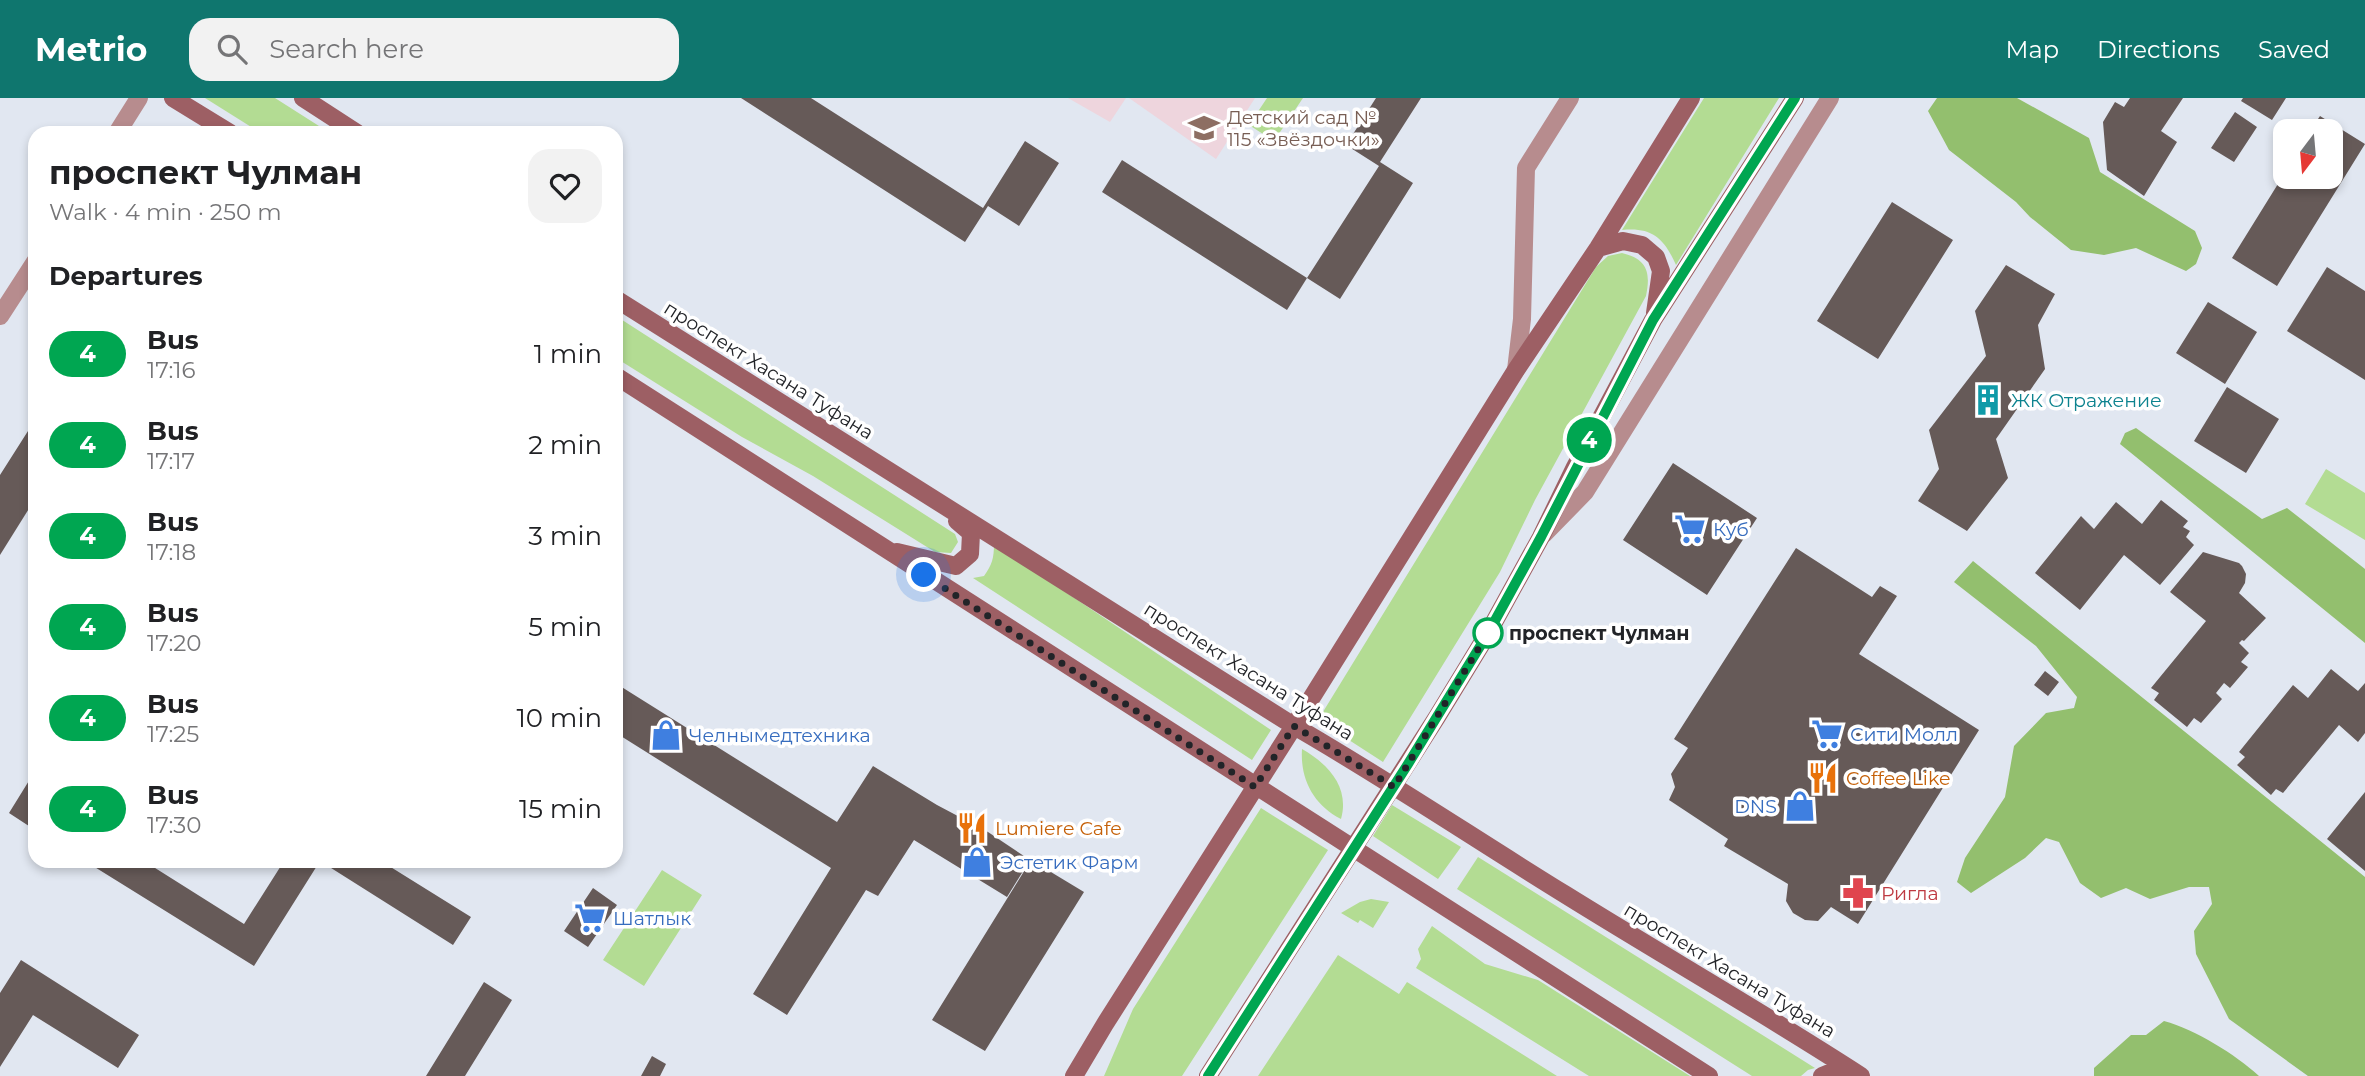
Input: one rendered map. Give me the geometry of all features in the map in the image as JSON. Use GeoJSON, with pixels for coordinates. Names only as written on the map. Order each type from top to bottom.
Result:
{"type":"FeatureCollection","features":[{"type":"Feature","properties":{"kind":"main road"},"geometry":{"type":"LineString","coordinates":[[173,98],[219,126]]}},
{"type":"Feature","properties":{"kind":"main road"},"geometry":{"type":"LineString","coordinates":[[303,98],[346,126]]}},
{"type":"Feature","properties":{"kind":"main road"},"geometry":{"type":"LineString","coordinates":[[1074,1076],[1516,370],[1598,248],[1691,98]]}},
{"type":"Feature","properties":{"kind":"main road"},"geometry":{"type":"LineString","coordinates":[[1208,1076],[1394,787],[1487,635],[1653,320],[1795,98]]}},
{"type":"Feature","properties":{"kind":"main road"},"geometry":{"type":"LineString","coordinates":[[1598,248],[1623,241],[1642,246],[1656,257],[1661,271],[1653,320]]}},
{"type":"Feature","properties":{"kind":"main road","name":"проспект Хасана Туфана"},"geometry":{"type":"LineString","coordinates":[[623,303],[1576,902],[1794,1032],[1861,1076]]}},
{"type":"Feature","properties":{"kind":"main road"},"geometry":{"type":"LineString","coordinates":[[623,381],[1709,1076]]}},
{"type":"Feature","properties":{"kind":"main road"},"geometry":{"type":"LineString","coordinates":[[883,549],[956,566],[970,554],[971,533],[922,491]]}},
{"type":"Feature","properties":{"kind":"main road"},"geometry":{"type":"LineString","coordinates":[[1822,1076],[1834,1071],[1854,1076]]}},
{"type":"Feature","properties":{"kind":"street"},"geometry":{"type":"LineString","coordinates":[[121,126],[139,98]]}},
{"type":"Feature","properties":{"kind":"street"},"geometry":{"type":"LineString","coordinates":[[1516,370],[1522,319],[1526,168],[1570,98]]}},
{"type":"Feature","properties":{"kind":"street"},"geometry":{"type":"LineString","coordinates":[[1541,537],[1585,492],[1830,98]]}},
{"type":"Feature","properties":{"kind":"street"},"geometry":{"type":"LineString","coordinates":[[0,316],[28,273]]}},
{"type":"Feature","properties":{"kind":"shaded area"},"geometry":{"type":"Polygon","coordinates":[[[1068,98],[1126,98],[1110,122],[1068,98]]]}},
{"type":"Feature","properties":{"kind":"shaded area","name":"Детский сад № 115 «Звёздочки»"},"geometry":{"type":"Polygon","coordinates":[[[1129,98],[1255,98],[1216,159],[1129,98]]]}},
{"type":"Feature","properties":{"kind":"green space"},"geometry":{"type":"Polygon","coordinates":[[[205,98],[275,98],[319,126],[250,126],[205,98]]]}},
{"type":"Feature","properties":{"kind":"green space"},"geometry":{"type":"Polygon","coordinates":[[[1267,98],[1303,98],[1274,141],[1249,125],[1267,98]]]}},
{"type":"Feature","properties":{"kind":"green space"},"geometry":{"type":"Polygon","coordinates":[[[1704,98],[1779,98],[1676,265],[1667,248],[1656,236],[1641,230],[1622,230],[1704,98]]]}},
{"type":"Feature","properties":{"kind":"green space"},"geometry":{"type":"Polygon","coordinates":[[[1937,98],[2017,98],[2089,138],[2100,172],[2195,231],[2202,248],[2196,264],[2186,271],[2136,248],[2104,255],[2071,250],[2016,202],[1949,150],[1928,111],[1937,98]]]}},
{"type":"Feature","properties":{"kind":"green space"},"geometry":{"type":"Polygon","coordinates":[[[1622,253],[1637,259],[1645,268],[1648,280],[1646,296],[1535,500],[1500,572],[1383,762],[1318,720],[1596,267],[1608,256],[1622,253]]]}},
{"type":"Feature","properties":{"kind":"green space"},"geometry":{"type":"Polygon","coordinates":[[[623,321],[955,534],[958,542],[951,553],[935,552],[813,476],[742,437],[623,362],[623,321]]]}},
{"type":"Feature","properties":{"kind":"green space"},"geometry":{"type":"Polygon","coordinates":[[[2136,428],[2262,519],[2287,508],[2365,569],[2365,643],[2120,444],[2125,433],[2136,428]]]}},
{"type":"Feature","properties":{"kind":"green space"},"geometry":{"type":"Polygon","coordinates":[[[2326,469],[2365,493],[2365,540],[2305,504],[2326,469]]]}},
{"type":"Feature","properties":{"kind":"green space"},"geometry":{"type":"Polygon","coordinates":[[[994,544],[1271,730],[1252,760],[973,578],[984,576],[987,572],[994,553],[994,544]]]}},
{"type":"Feature","properties":{"kind":"green space"},"geometry":{"type":"Polygon","coordinates":[[[1973,561],[2365,877],[2365,1076],[2308,1076],[2229,1019],[2196,954],[2194,931],[2212,904],[2209,887],[2189,887],[2150,899],[2126,888],[2101,898],[2080,883],[2059,842],[2046,838],[2025,858],[1971,893],[1957,882],[1965,858],[2005,797],[2014,746],[2046,713],[2074,708],[2077,697],[2036,646],[1954,582],[1973,561]]]}},
{"type":"Feature","properties":{"kind":"green space"},"geometry":{"type":"Polygon","coordinates":[[[1302,749],[1328,769],[1335,778],[1342,797],[1341,819],[1316,799],[1303,771],[1302,749]]]}},
{"type":"Feature","properties":{"kind":"green space"},"geometry":{"type":"Polygon","coordinates":[[[1392,805],[1461,847],[1438,879],[1373,836],[1392,805]]]}},
{"type":"Feature","properties":{"kind":"green space"},"geometry":{"type":"Polygon","coordinates":[[[1261,808],[1328,850],[1182,1076],[1104,1076],[1133,1009],[1261,808]]]}},
{"type":"Feature","properties":{"kind":"green space"},"geometry":{"type":"Polygon","coordinates":[[[1478,857],[1815,1068],[1801,1076],[1752,1076],[1457,889],[1478,857]]]}},
{"type":"Feature","properties":{"kind":"green space"},"geometry":{"type":"Polygon","coordinates":[[[662,870],[702,895],[644,986],[603,960],[662,870]]]}},
{"type":"Feature","properties":{"kind":"green space"},"geometry":{"type":"Polygon","coordinates":[[[1371,899],[1389,902],[1373,928],[1341,913],[1360,902],[1371,899]]]}},
{"type":"Feature","properties":{"kind":"green space"},"geometry":{"type":"Polygon","coordinates":[[[1432,926],[1485,964],[1538,980],[1690,1076],[1589,1076],[1416,968],[1421,959],[1418,949],[1432,926]]]}},
{"type":"Feature","properties":{"kind":"green space"},"geometry":{"type":"Polygon","coordinates":[[[1338,955],[1399,994],[1407,982],[1557,1076],[1258,1076],[1338,955]]]}},
{"type":"Feature","properties":{"kind":"green space"},"geometry":{"type":"Polygon","coordinates":[[[2164,1021],[2189,1030],[2214,1044],[2239,1059],[2259,1076],[2094,1076],[2094,1068],[2131,1035],[2146,1035],[2164,1021]]]}},
{"type":"Feature","properties":{"kind":"building"},"geometry":{"type":"Polygon","coordinates":[[[741,98],[811,98],[983,208],[1025,141],[1059,163],[1019,226],[988,206],[965,242],[741,98]]]}},
{"type":"Feature","properties":{"kind":"building"},"geometry":{"type":"Polygon","coordinates":[[[1376,98],[1421,98],[1380,162],[1413,183],[1340,299],[1307,278],[1379,166],[1346,145],[1376,98]]]}},
{"type":"Feature","properties":{"kind":"building"},"geometry":{"type":"Polygon","coordinates":[[[2130,98],[2183,98],[2161,131],[2177,142],[2144,196],[2107,170],[2103,122],[2115,102],[2124,107],[2130,98]]]}},
{"type":"Feature","properties":{"kind":"building"},"geometry":{"type":"Polygon","coordinates":[[[2243,98],[2286,98],[2272,120],[2241,101],[2243,98]]]}},
{"type":"Feature","properties":{"kind":"building"},"geometry":{"type":"Polygon","coordinates":[[[2235,112],[2257,127],[2234,162],[2211,148],[2235,112]]]}},
{"type":"Feature","properties":{"kind":"building"},"geometry":{"type":"Polygon","coordinates":[[[2343,130],[2365,144],[2343,180],[2343,130]]]}},
{"type":"Feature","properties":{"kind":"building"},"geometry":{"type":"Polygon","coordinates":[[[1122,160],[1307,278],[1287,310],[1102,192],[1122,160]]]}},
{"type":"Feature","properties":{"kind":"building"},"geometry":{"type":"Polygon","coordinates":[[[2275,189],[2337,189],[2277,286],[2232,258],[2275,189]]]}},
{"type":"Feature","properties":{"kind":"building"},"geometry":{"type":"Polygon","coordinates":[[[1892,202],[1953,240],[1878,359],[1817,321],[1892,202]]]}},
{"type":"Feature","properties":{"kind":"building","name":"ЖК Отражение"},"geometry":{"type":"Polygon","coordinates":[[[2006,265],[2055,294],[2038,325],[2045,369],[1996,439],[2008,478],[1967,531],[1918,501],[1939,469],[1929,430],[1986,356],[1975,311],[2006,265]]]}},
{"type":"Feature","properties":{"kind":"building"},"geometry":{"type":"Polygon","coordinates":[[[2327,267],[2365,291],[2365,380],[2287,331],[2327,267]]]}},
{"type":"Feature","properties":{"kind":"building"},"geometry":{"type":"Polygon","coordinates":[[[2208,302],[2257,332],[2225,384],[2176,353],[2208,302]]]}},
{"type":"Feature","properties":{"kind":"building"},"geometry":{"type":"Polygon","coordinates":[[[2227,387],[2279,419],[2246,473],[2194,441],[2227,387]]]}},
{"type":"Feature","properties":{"kind":"building"},"geometry":{"type":"Polygon","coordinates":[[[28,431],[28,510],[0,555],[0,475],[28,431]]]}},
{"type":"Feature","properties":{"kind":"building","name":"Куб"},"geometry":{"type":"Polygon","coordinates":[[[1673,463],[1757,518],[1707,595],[1623,540],[1673,463]]]}},
{"type":"Feature","properties":{"kind":"building"},"geometry":{"type":"Polygon","coordinates":[[[2161,500],[2188,521],[2183,527],[2190,531],[2186,537],[2194,545],[2160,585],[2124,555],[2080,610],[2035,573],[2081,516],[2094,529],[2116,502],[2142,524],[2161,500]]]}},
{"type":"Feature","properties":{"kind":"building","name":"Сити Молл"},"geometry":{"type":"Polygon","coordinates":[[[1796,548],[1872,597],[1880,586],[1897,596],[1859,654],[1979,730],[1858,924],[1831,907],[1818,921],[1805,920],[1793,913],[1786,901],[1788,884],[1724,846],[1728,839],[1669,800],[1675,787],[1671,774],[1688,748],[1674,739],[1796,548]]]}},
{"type":"Feature","properties":{"kind":"building"},"geometry":{"type":"Polygon","coordinates":[[[2203,552],[2242,566],[2246,574],[2245,583],[2239,593],[2266,618],[2239,643],[2249,653],[2241,662],[2248,667],[2230,688],[2224,683],[2216,693],[2222,699],[2201,723],[2194,718],[2187,727],[2154,700],[2159,693],[2151,688],[2206,621],[2170,592],[2203,552]]]}},
{"type":"Feature","properties":{"kind":"building"},"geometry":{"type":"Polygon","coordinates":[[[2331,669],[2358,691],[2365,683],[2365,733],[2358,742],[2339,725],[2283,793],[2276,789],[2271,795],[2237,765],[2245,757],[2239,752],[2293,685],[2308,698],[2331,669]]]}},
{"type":"Feature","properties":{"kind":"building"},"geometry":{"type":"Polygon","coordinates":[[[2045,671],[2059,682],[2048,696],[2034,685],[2045,671]]]}},
{"type":"Feature","properties":{"kind":"building"},"geometry":{"type":"Polygon","coordinates":[[[623,688],[837,822],[873,766],[988,832],[1030,860],[1007,897],[914,840],[878,896],[866,890],[787,1015],[753,994],[831,868],[623,737],[623,688]]]}},
{"type":"Feature","properties":{"kind":"building"},"geometry":{"type":"Polygon","coordinates":[[[28,782],[28,825],[9,813],[28,782]]]}},
{"type":"Feature","properties":{"kind":"building"},"geometry":{"type":"Polygon","coordinates":[[[2365,792],[2365,871],[2327,839],[2365,792]]]}},
{"type":"Feature","properties":{"kind":"building"},"geometry":{"type":"Polygon","coordinates":[[[1031,860],[1084,892],[985,1051],[932,1020],[1031,860]]]}},
{"type":"Feature","properties":{"kind":"building"},"geometry":{"type":"Polygon","coordinates":[[[96,868],[155,868],[244,924],[280,868],[316,868],[254,966],[96,868]]]}},
{"type":"Feature","properties":{"kind":"building"},"geometry":{"type":"Polygon","coordinates":[[[331,868],[392,868],[471,917],[453,945],[331,868]]]}},
{"type":"Feature","properties":{"kind":"building","name":"Шатлык"},"geometry":{"type":"Polygon","coordinates":[[[593,888],[617,905],[588,947],[564,931],[593,888]]]}},
{"type":"Feature","properties":{"kind":"building"},"geometry":{"type":"Polygon","coordinates":[[[21,960],[139,1035],[118,1068],[33,1015],[0,1067],[0,993],[21,960]]]}},
{"type":"Feature","properties":{"kind":"building"},"geometry":{"type":"Polygon","coordinates":[[[484,982],[512,1000],[465,1076],[426,1076],[484,982]]]}},
{"type":"Feature","properties":{"kind":"building"},"geometry":{"type":"Polygon","coordinates":[[[652,1056],[666,1064],[660,1076],[641,1076],[652,1056]]]}},
{"type":"Feature","properties":{"kind":"bus line","name":"4"},"geometry":{"type":"LineString","coordinates":[[1208,1076],[1408,764],[1487,635],[1653,320],[1795,98]]}},
{"type":"Feature","properties":{"kind":"place","name":"Детский сад № 115 «Звёздочки»"},"geometry":{"type":"Point","coordinates":[1204,128]}},
{"type":"Feature","properties":{"kind":"place","name":"ЖК Отражение"},"geometry":{"type":"Point","coordinates":[1988,400]}},
{"type":"Feature","properties":{"kind":"place","name":"Куб"},"geometry":{"type":"Point","coordinates":[1690,529]}},
{"type":"Feature","properties":{"kind":"place","name":"проспект Чулман"},"geometry":{"type":"Point","coordinates":[1488,633]}},
{"type":"Feature","properties":{"kind":"place","name":"Сити Молл"},"geometry":{"type":"Point","coordinates":[1827,734]}},
{"type":"Feature","properties":{"kind":"place","name":"Челнымедтехника"},"geometry":{"type":"Point","coordinates":[666,735]}},
{"type":"Feature","properties":{"kind":"place","name":"Coffee Like"},"geometry":{"type":"Point","coordinates":[1823,778]}},
{"type":"Feature","properties":{"kind":"place","name":"DNS"},"geometry":{"type":"Point","coordinates":[1800,806]}},
{"type":"Feature","properties":{"kind":"place","name":"Lumiere Cafe"},"geometry":{"type":"Point","coordinates":[972,828]}},
{"type":"Feature","properties":{"kind":"place","name":"Эстетик Фарм"},"geometry":{"type":"Point","coordinates":[977,862]}},
{"type":"Feature","properties":{"kind":"place","name":"Ригла"},"geometry":{"type":"Point","coordinates":[1858,893]}},
{"type":"Feature","properties":{"kind":"place","name":"Шатлык"},"geometry":{"type":"Point","coordinates":[590,918]}},
{"type":"Feature","properties":{"kind":"route"},"geometry":{"type":"LineString","coordinates":[[924,575],[1255,787],[1294,726],[1394,787],[1488,633]]}}]}
